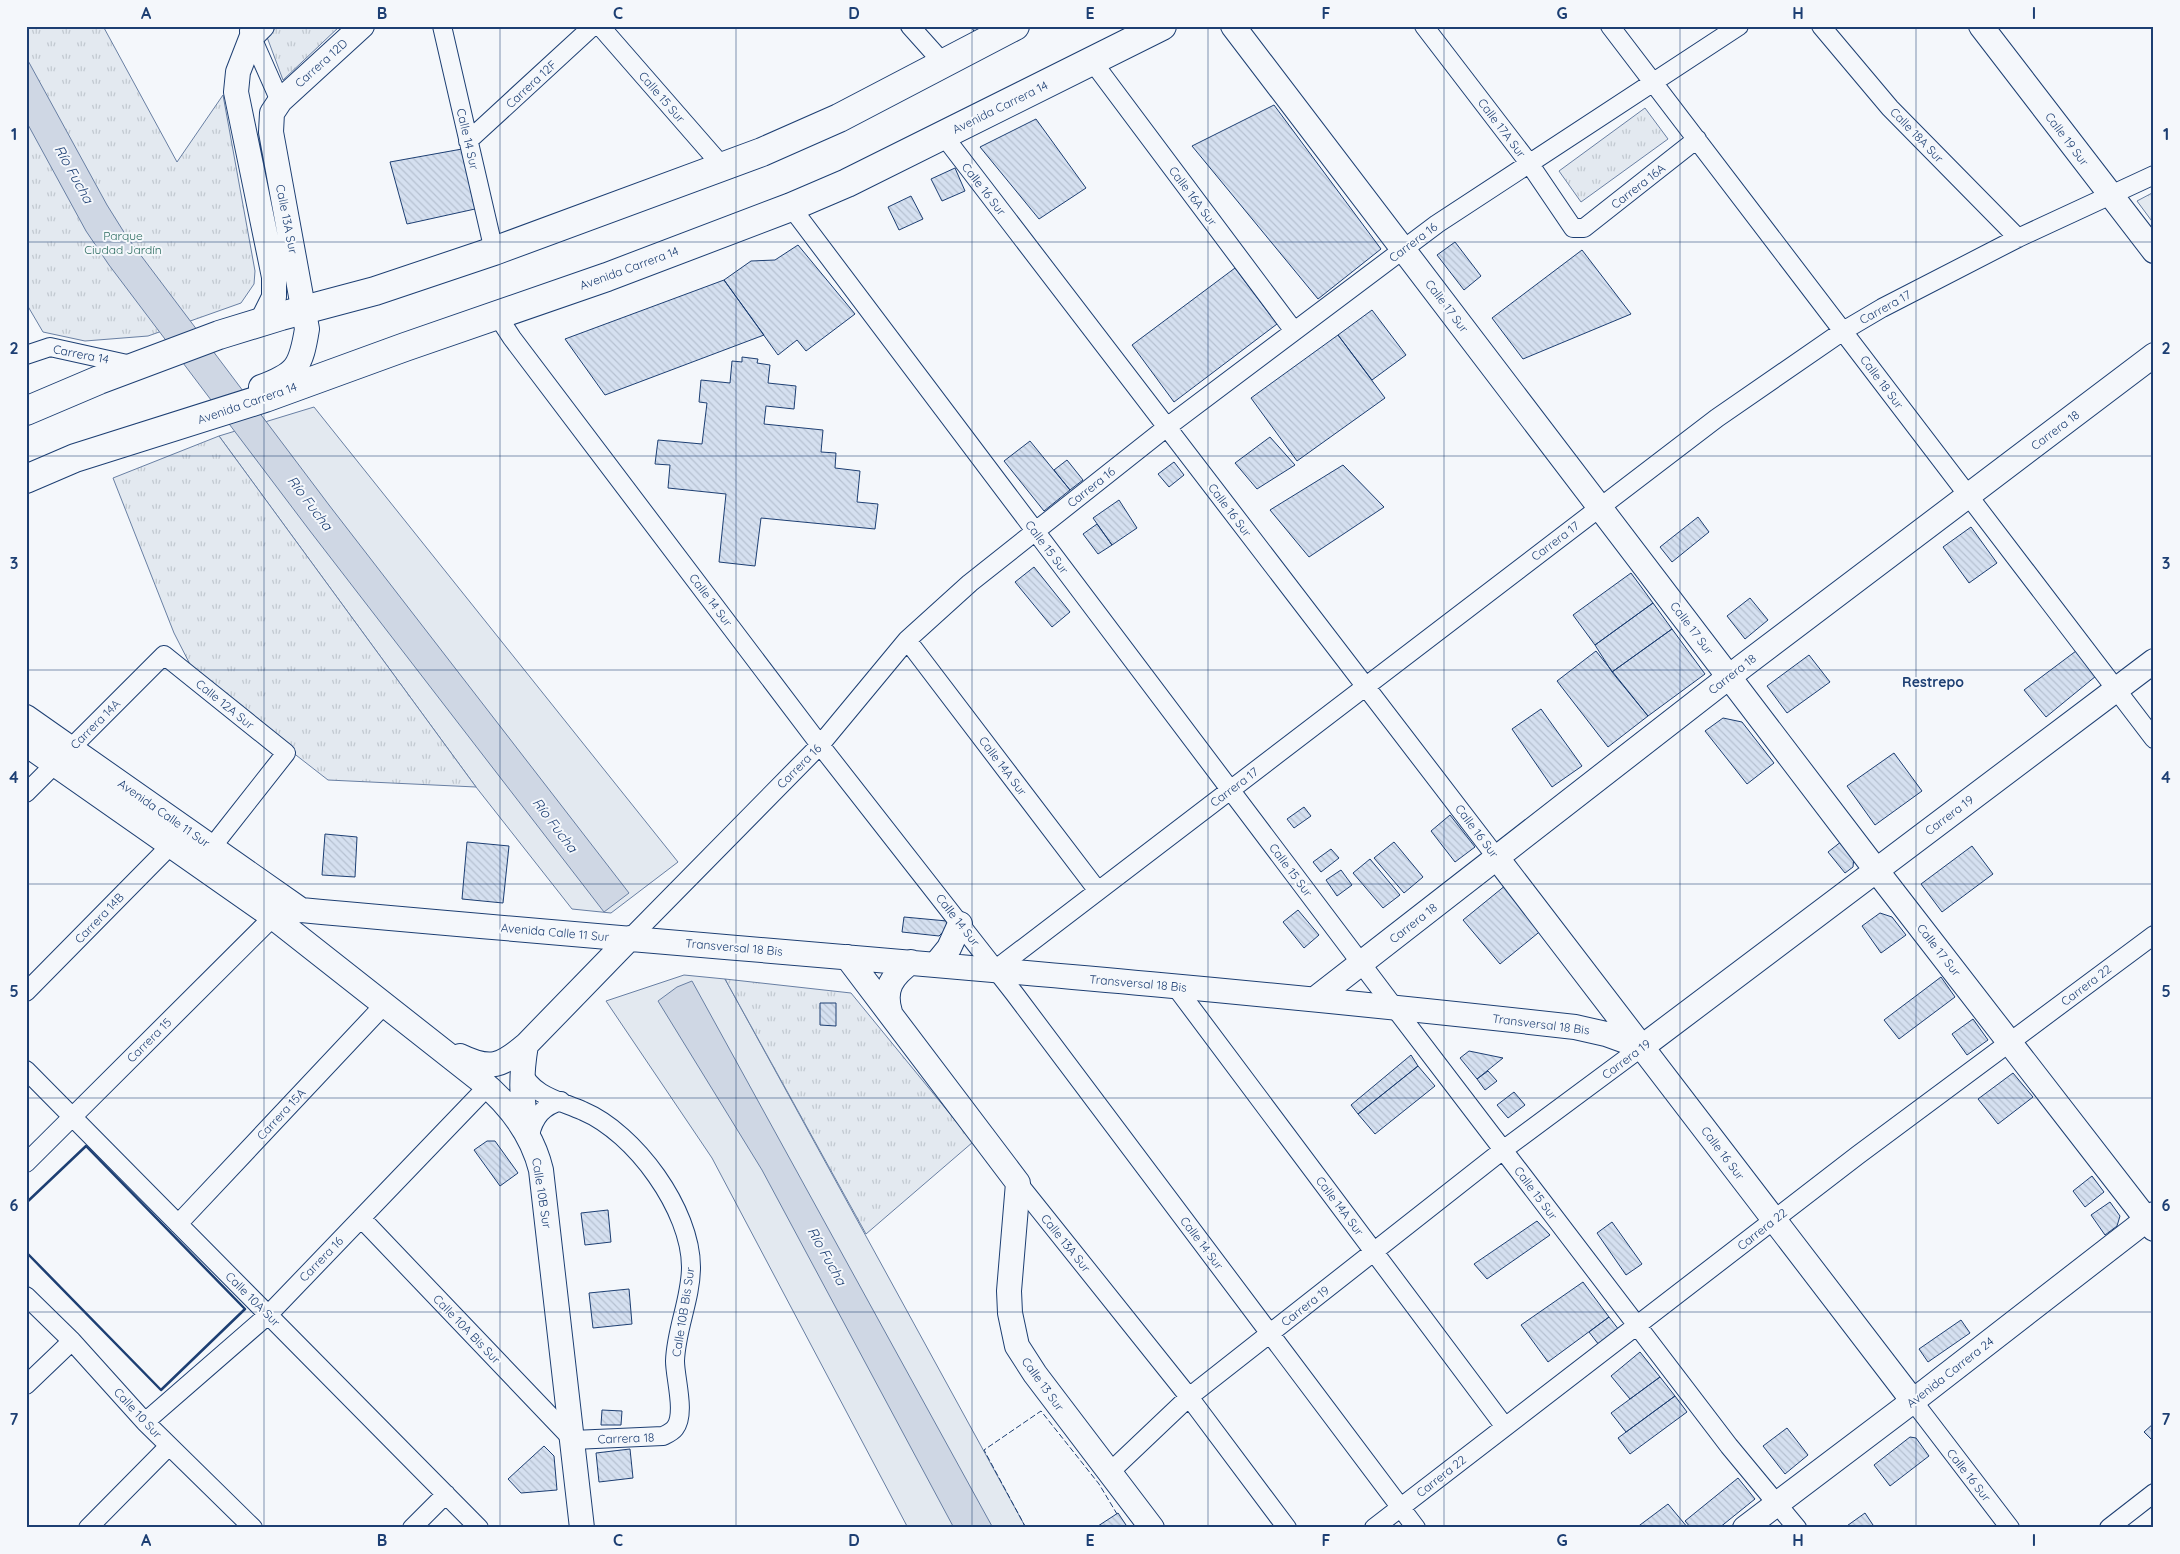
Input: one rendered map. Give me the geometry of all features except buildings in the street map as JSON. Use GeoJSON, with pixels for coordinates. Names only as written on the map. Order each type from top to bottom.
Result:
{"type":"FeatureCollection","features":[{"type":"Feature","properties":{"kind":"main road","name":"Carrera 12D"},"geometry":{"type":"LineString","coordinates":[[280,100],[362,26]]}},
{"type":"Feature","properties":{"kind":"main road"},"geometry":{"type":"LineString","coordinates":[[26,411],[148,361],[219,336],[262,321],[375,291],[494,251],[723,167],[832,122],[1015,26]]}},
{"type":"Feature","properties":{"kind":"main road","name":"Avenida Carrera 14"},"geometry":{"type":"LineString","coordinates":[[26,479],[75,458],[203,413],[616,274],[791,207],[847,183],[1162,26]]}},
{"type":"Feature","properties":{"kind":"main road","name":"Calle 17 Sur"},"geometry":{"type":"LineString","coordinates":[[1233,26],[1876,870],[2152,1221]]}},
{"type":"Feature","properties":{"kind":"main road","name":"Calle 19 Sur"},"geometry":{"type":"LineString","coordinates":[[1981,26],[2154,251]]}},
{"type":"Feature","properties":{"kind":"main road","name":"Calle 13A Sur"},"geometry":{"type":"LineString","coordinates":[[254,30],[238,72],[236,92],[274,277],[274,297],[262,321]]}},
{"type":"Feature","properties":{"kind":"main road","name":"Calle 13A Sur"},"geometry":{"type":"LineString","coordinates":[[263,393],[289,375],[298,364],[304,348],[307,329],[305,309],[271,132],[272,113],[280,100]]}},
{"type":"Feature","properties":{"kind":"main road","name":"Carrera 18"},"geometry":{"type":"LineString","coordinates":[[1315,999],[1729,677],[2154,356]]}},
{"type":"Feature","properties":{"kind":"main road","name":"Carrera 19"},"geometry":{"type":"LineString","coordinates":[[1642,1047],[2154,661]]}},
{"type":"Feature","properties":{"kind":"main road","name":"Avenida Calle 11 Sur"},"geometry":{"type":"LineString","coordinates":[[26,717],[64,755],[171,845],[273,917],[289,910],[300,910],[630,938]]}},
{"type":"Feature","properties":{"kind":"main road","name":"Avenida Calle 11 Sur"},"geometry":{"type":"LineString","coordinates":[[26,744],[64,755],[212,847],[300,910]]}},
{"type":"Feature","properties":{"kind":"main road","name":"Calle 16 Sur"},"geometry":{"type":"LineString","coordinates":[[1497,858],[1913,1401]]}},
{"type":"Feature","properties":{"kind":"main road","name":"Calle 10B Sur"},"geometry":{"type":"LineString","coordinates":[[273,917],[488,1086],[511,1109],[531,1140],[542,1178],[582,1528]]}},
{"type":"Feature","properties":{"kind":"main road"},"geometry":{"type":"LineString","coordinates":[[936,964],[952,944],[960,924]]}},
{"type":"Feature","properties":{"kind":"main road","name":"Transversal 18 Bis"},"geometry":{"type":"LineString","coordinates":[[630,938],[996,969],[1394,1007],[1575,1027],[1606,1034],[1642,1047]]}},
{"type":"Feature","properties":{"kind":"main road","name":"Carrera 16"},"geometry":{"type":"LineString","coordinates":[[434,1044],[466,1060],[487,1066],[502,1064],[526,1045],[630,938]]}},
{"type":"Feature","properties":{"kind":"main road","name":"Calle 13A Sur"},"geometry":{"type":"LineString","coordinates":[[847,957],[1018,1183]]}},
{"type":"Feature","properties":{"kind":"main road"},"geometry":{"type":"LineString","coordinates":[[890,1012],[887,995],[890,982],[910,962]]}},
{"type":"Feature","properties":{"kind":"main road"},"geometry":{"type":"LineString","coordinates":[[526,1045],[522,1071],[522,1098],[531,1140]]}},
{"type":"Feature","properties":{"kind":"main road","name":"Calle 13 Sur"},"geometry":{"type":"LineString","coordinates":[[1018,1183],[1009,1292],[1011,1321],[1017,1346],[1035,1374],[1152,1528]]}},
{"type":"Feature","properties":{"kind":"main road","name":"Avenida Carrera 24"},"geometry":{"type":"LineString","coordinates":[[1745,1528],[2152,1221]]}},
{"type":"Feature","properties":{"kind":"street","name":"Calle 14 Sur"},"geometry":{"type":"LineString","coordinates":[[442,26],[494,251]]}},
{"type":"Feature","properties":{"kind":"street","name":"Carrera 12F"},"geometry":{"type":"LineString","coordinates":[[468,141],[593,26]]}},
{"type":"Feature","properties":{"kind":"street","name":"Calle 15 Sur"},"geometry":{"type":"LineString","coordinates":[[600,26],[723,167]]}},
{"type":"Feature","properties":{"kind":"street"},"geometry":{"type":"LineString","coordinates":[[910,26],[944,64]]}},
{"type":"Feature","properties":{"kind":"street","name":"Calle 17A Sur"},"geometry":{"type":"LineString","coordinates":[[1424,26],[1528,163],[1573,228],[1578,229]]}},
{"type":"Feature","properties":{"kind":"street","name":"Calle 18 Sur"},"geometry":{"type":"LineString","coordinates":[[1610,26],[2154,739]]}},
{"type":"Feature","properties":{"kind":"street","name":"Carrera 16"},"geometry":{"type":"LineString","coordinates":[[630,938],[820,744],[907,640],[970,583],[1034,530],[1167,427],[1437,224],[1739,26]]}},
{"type":"Feature","properties":{"kind":"street","name":"Calle 18A Sur"},"geometry":{"type":"LineString","coordinates":[[1821,26],[1890,108],[2018,238]]}},
{"type":"Feature","properties":{"kind":"street","name":"Calle 13A Sur"},"geometry":{"type":"LineString","coordinates":[[254,30],[280,100]]}},
{"type":"Feature","properties":{"kind":"street","name":"Calle 16A Sur"},"geometry":{"type":"LineString","coordinates":[[1092,61],[1294,331]]}},
{"type":"Feature","properties":{"kind":"street","name":"Calle 16 Sur"},"geometry":{"type":"LineString","coordinates":[[943,135],[1497,858]]}},
{"type":"Feature","properties":{"kind":"street","name":"Carrera 16A"},"geometry":{"type":"LineString","coordinates":[[1578,229],[1584,228],[1697,139]]}},
{"type":"Feature","properties":{"kind":"street","name":"Carrera 17"},"geometry":{"type":"LineString","coordinates":[[996,969],[1716,418],[1843,330],[2018,238],[2154,175]]}},
{"type":"Feature","properties":{"kind":"street","name":"Calle 15 Sur"},"geometry":{"type":"LineString","coordinates":[[791,207],[1394,1007],[1729,1446],[1797,1528]]}},
{"type":"Feature","properties":{"kind":"street","name":"Calle 14 Sur"},"geometry":{"type":"LineString","coordinates":[[497,315],[517,345],[820,744],[996,969],[1416,1528]]}},
{"type":"Feature","properties":{"kind":"street","name":"Carrera 14"},"geometry":{"type":"LineString","coordinates":[[26,355],[50,347],[148,361]]}},
{"type":"Feature","properties":{"kind":"street","name":"Calle 14A Sur"},"geometry":{"type":"LineString","coordinates":[[907,640],[1098,891]]}},
{"type":"Feature","properties":{"kind":"street","name":"Calle 12A Sur"},"geometry":{"type":"LineString","coordinates":[[164,655],[286,753],[212,847]]}},
{"type":"Feature","properties":{"kind":"street","name":"Carrera 14A"},"geometry":{"type":"LineString","coordinates":[[26,793],[164,655]]}},
{"type":"Feature","properties":{"kind":"street","name":"Carrera 14B"},"geometry":{"type":"LineString","coordinates":[[26,992],[171,845]]}},
{"type":"Feature","properties":{"kind":"street","name":"Carrera 15"},"geometry":{"type":"LineString","coordinates":[[26,1163],[273,917]]}},
{"type":"Feature","properties":{"kind":"street","name":"Carrera 22"},"geometry":{"type":"LineString","coordinates":[[1374,1528],[1774,1219],[2154,935]]}},
{"type":"Feature","properties":{"kind":"street","name":"Calle 14A Sur"},"geometry":{"type":"LineString","coordinates":[[1175,986],[1505,1427]]}},
{"type":"Feature","properties":{"kind":"street","name":"Carrera 15A"},"geometry":{"type":"LineString","coordinates":[[178,1224],[384,1005]]}},
{"type":"Feature","properties":{"kind":"street","name":"Carrera 19"},"geometry":{"type":"LineString","coordinates":[[1110,1472],[1189,1397],[1503,1150],[1642,1047]]}},
{"type":"Feature","properties":{"kind":"street","name":"Calle 10A Sur"},"geometry":{"type":"LineString","coordinates":[[26,1070],[480,1528]]}},
{"type":"Feature","properties":{"kind":"street","name":"Calle 10B Bis Sur"},"geometry":{"type":"LineString","coordinates":[[522,1071],[525,1079],[535,1089],[588,1112],[614,1128],[643,1156],[660,1179],[685,1232],[691,1266],[690,1283],[676,1357],[680,1405],[679,1422],[676,1428]]}},
{"type":"Feature","properties":{"kind":"street","name":"Carrera 16"},"geometry":{"type":"LineString","coordinates":[[145,1422],[268,1315],[488,1086]]}},
{"type":"Feature","properties":{"kind":"street"},"geometry":{"type":"LineString","coordinates":[[531,1140],[532,1125],[540,1112],[554,1103],[562,1101]]}},
{"type":"Feature","properties":{"kind":"street","name":"Calle 13A Sur"},"geometry":{"type":"LineString","coordinates":[[1018,1183],[1189,1397],[1287,1528]]}},
{"type":"Feature","properties":{"kind":"street","name":"Calle 10A Bis Sur"},"geometry":{"type":"LineString","coordinates":[[361,1218],[573,1440]]}},
{"type":"Feature","properties":{"kind":"street","name":"Calle 10 Sur"},"geometry":{"type":"LineString","coordinates":[[26,1296],[72,1341],[145,1422],[253,1528]]}},
{"type":"Feature","properties":{"kind":"street"},"geometry":{"type":"LineString","coordinates":[[26,1385],[72,1341]]}},
{"type":"Feature","properties":{"kind":"street","name":"Calle 16 Sur"},"geometry":{"type":"LineString","coordinates":[[1913,1401],[2010,1528]]}},
{"type":"Feature","properties":{"kind":"street","name":"Carrera 18"},"geometry":{"type":"LineString","coordinates":[[573,1440],[663,1436],[676,1428]]}},
{"type":"Feature","properties":{"kind":"street"},"geometry":{"type":"LineString","coordinates":[[88,1528],[169,1446]]}},
{"type":"Feature","properties":{"kind":"street"},"geometry":{"type":"LineString","coordinates":[[2109,1528],[2154,1493]]}},
{"type":"Feature","properties":{"kind":"street"},"geometry":{"type":"LineString","coordinates":[[412,1528],[446,1494]]}},
{"type":"Feature","properties":{"kind":"green space","name":"Parque Ciudad Jardín"},"geometry":{"type":"Polygon","coordinates":[[[26,26],[103,26],[177,162],[223,95],[255,271],[254,284],[241,303],[148,336],[85,341],[43,332],[26,303],[26,26]]]}},
{"type":"Feature","properties":{"kind":"green space"},"geometry":{"type":"Polygon","coordinates":[[[267,26],[340,26],[283,80],[264,29],[267,26]]]}},
{"type":"Feature","properties":{"kind":"green space"},"geometry":{"type":"Polygon","coordinates":[[[1645,108],[1668,139],[1581,202],[1559,171],[1645,108]]]}},
{"type":"Feature","properties":{"kind":"green space"},"geometry":{"type":"Polygon","coordinates":[[[2154,192],[2154,224],[2137,201],[2154,192]]]}},
{"type":"Feature","properties":{"kind":"green space"},"geometry":{"type":"Polygon","coordinates":[[[314,407],[678,862],[611,913],[572,909],[476,787],[219,436],[314,407]]]}},
{"type":"Feature","properties":{"kind":"green space"},"geometry":{"type":"Polygon","coordinates":[[[219,436],[476,787],[328,780],[197,678],[174,633],[113,478],[219,436]]]}},
{"type":"Feature","properties":{"kind":"green space"},"geometry":{"type":"Polygon","coordinates":[[[684,975],[725,979],[1026,1528],[908,1528],[712,1158],[606,1001],[684,975]]]}},
{"type":"Feature","properties":{"kind":"green space"},"geometry":{"type":"Polygon","coordinates":[[[725,979],[851,993],[973,1142],[866,1234],[725,979]]]}},
{"type":"Feature","properties":{"kind":"water","name":"Río Fucha"},"geometry":{"type":"Polygon","coordinates":[[[26,57],[107,205],[127,237],[329,505],[629,893],[604,912],[310,531],[109,265],[86,231],[26,121],[26,57]]]}},
{"type":"Feature","properties":{"kind":"water","name":"Río Fucha"},"geometry":{"type":"Polygon","coordinates":[[[692,981],[993,1528],[954,1528],[762,1170],[658,1001],[677,987],[692,981]]]}},
{"type":"Feature","properties":{"kind":"fence"},"geometry":{"type":"LineString","coordinates":[[1026,1528],[984,1450],[1041,1411],[1099,1484],[1117,1514]]}},
{"type":"Feature","properties":{"kind":"wall"},"geometry":{"type":"LineString","coordinates":[[26,1203],[86,1146],[245,1309],[161,1390],[26,1252]]}},
{"type":"Feature","properties":{"kind":"wall"},"geometry":{"type":"LineString","coordinates":[[2150,1528],[2154,1525]]}},
{"type":"Feature","properties":{"kind":"district","name":"Restrepo"},"geometry":{"type":"Point","coordinates":[1933,682]}}]}
